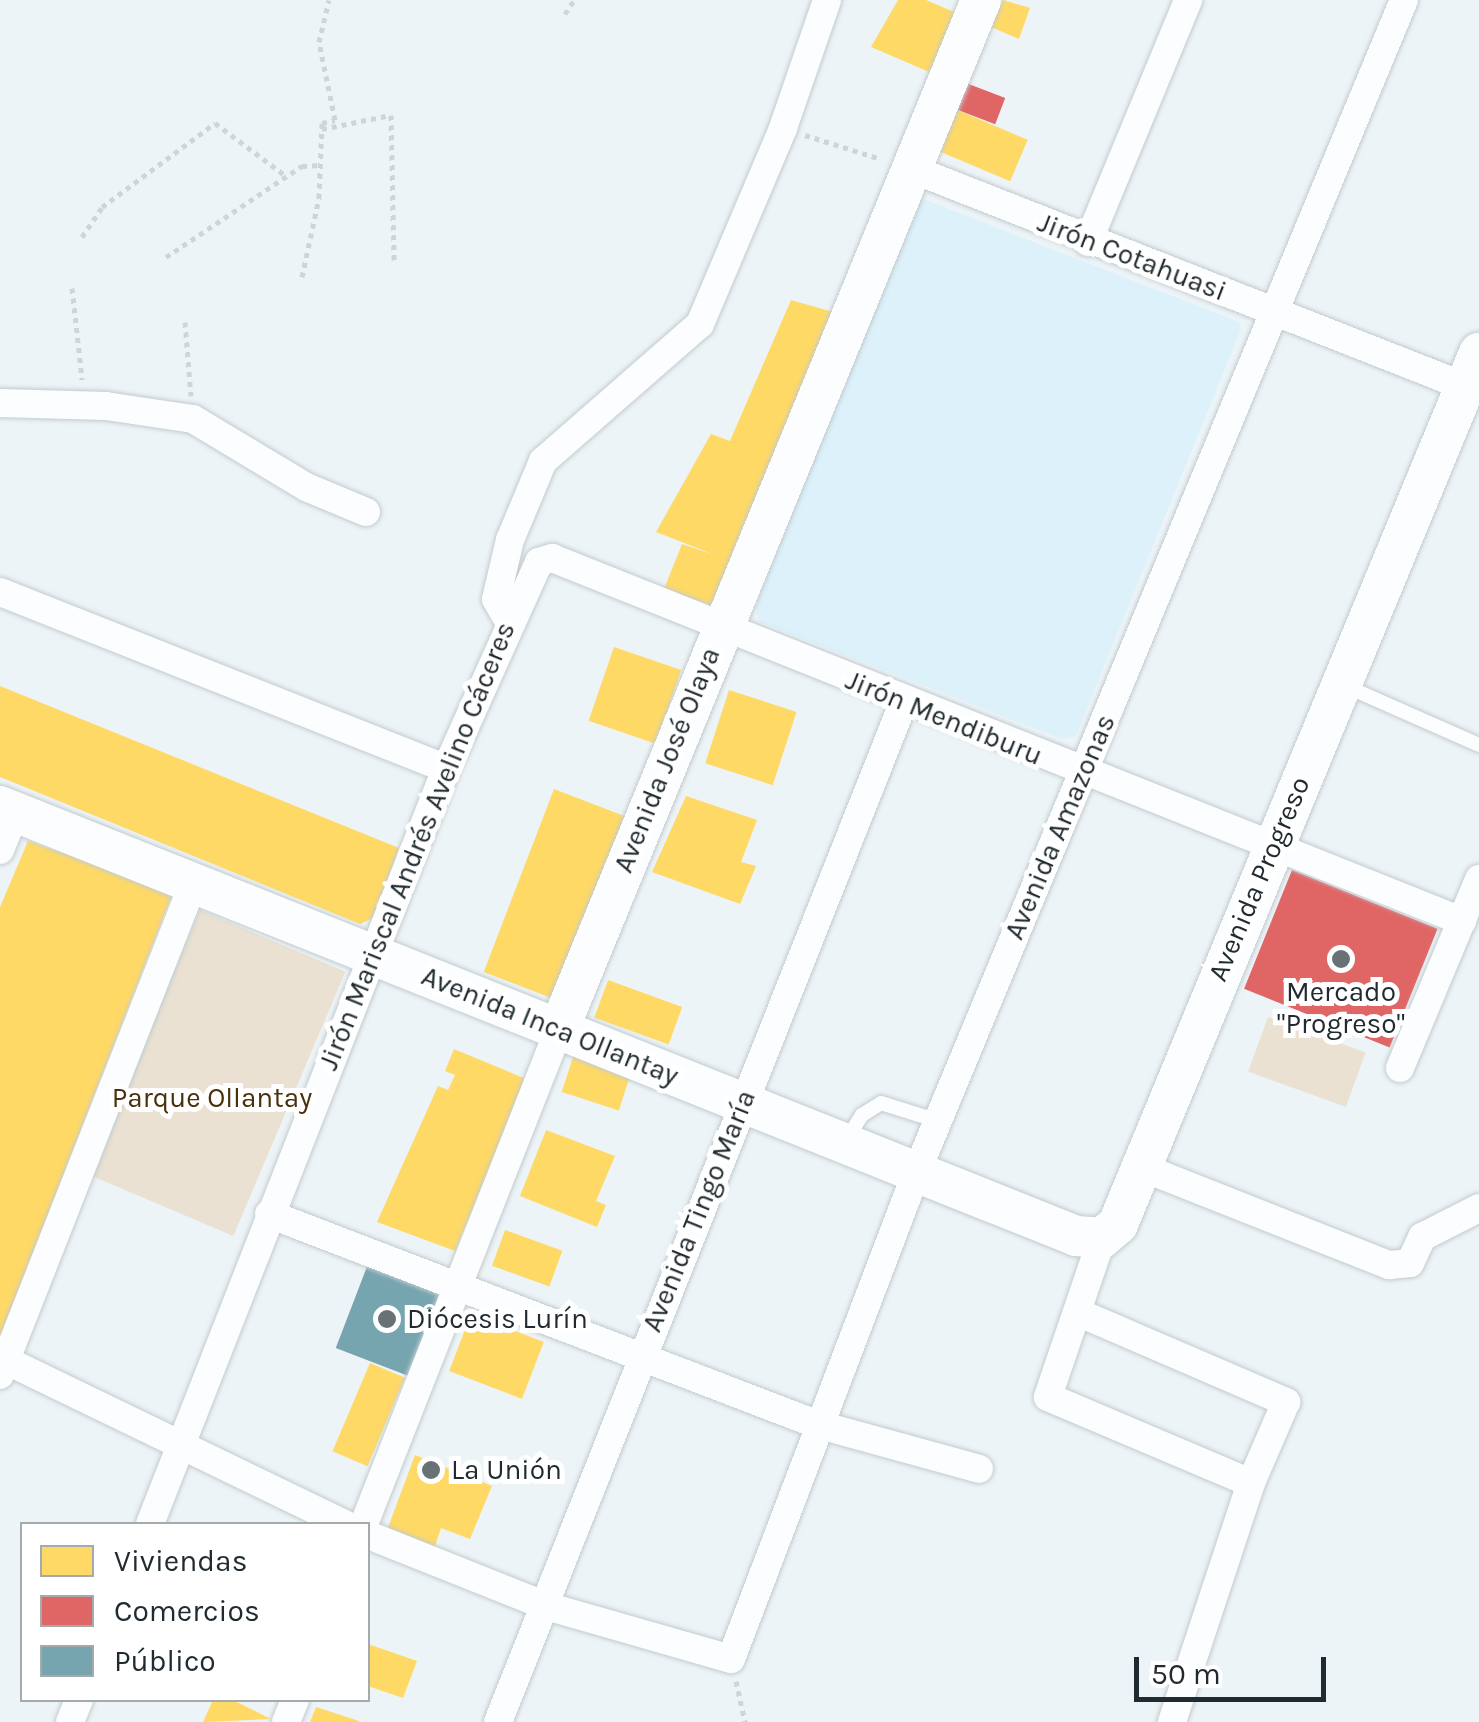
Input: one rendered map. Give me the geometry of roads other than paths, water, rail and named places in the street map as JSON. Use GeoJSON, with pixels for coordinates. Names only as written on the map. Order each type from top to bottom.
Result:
{"type":"FeatureCollection","features":[{"type":"Feature","properties":{"kind":"street"},"geometry":{"type":"LineString","coordinates":[[508,620],[496,599],[510,540],[543,461],[700,324],[783,128],[827,0]]}},
{"type":"Feature","properties":{"kind":"street","name":"Avenida José Olaya"},"geometry":{"type":"LineString","coordinates":[[365,1522],[720,628],[981,0]]}},
{"type":"Feature","properties":{"kind":"street"},"geometry":{"type":"LineString","coordinates":[[1088,242],[1188,0]]}},
{"type":"Feature","properties":{"kind":"street","name":"Avenida Amazonas"},"geometry":{"type":"LineString","coordinates":[[546,1606],[731,1659],[816,1424],[916,1171],[1404,0]]}},
{"type":"Feature","properties":{"kind":"street","name":"Jirón Cotahuasi"},"geometry":{"type":"LineString","coordinates":[[912,168],[1088,242],[1276,312],[1475,377]]}},
{"type":"Feature","properties":{"kind":"street","name":"Avenida Progreso"},"geometry":{"type":"LineString","coordinates":[[1251,1483],[1054,1402],[1049,1388],[1102,1238],[1118,1224],[1270,850],[1475,377]]}},
{"type":"Feature","properties":{"kind":"street"},"geometry":{"type":"LineString","coordinates":[[0,403],[85,406],[193,419],[306,487],[366,512]]}},
{"type":"Feature","properties":{"kind":"street","name":"Jirón Mendiburu"},"geometry":{"type":"LineString","coordinates":[[539,562],[552,558],[1270,850],[1462,921]]}},
{"type":"Feature","properties":{"kind":"street","name":"Jirón Mariscal Andrés Avelino Cáceres"},"geometry":{"type":"LineString","coordinates":[[151,1522],[446,769],[508,620],[539,562]]}},
{"type":"Feature","properties":{"kind":"street"},"geometry":{"type":"LineString","coordinates":[[0,592],[446,769]]}},
{"type":"Feature","properties":{"kind":"street","name":"Avenida Tingo María"},"geometry":{"type":"LineString","coordinates":[[498,1722],[640,1356],[904,702]]}},
{"type":"Feature","properties":{"kind":"street","name":"Avenida Inca Ollantay"},"geometry":{"type":"LineString","coordinates":[[5,823],[193,884],[1076,1236],[1102,1238]]}},
{"type":"Feature","properties":{"kind":"street"},"geometry":{"type":"LineString","coordinates":[[1400,1068],[1479,879]]}},
{"type":"Feature","properties":{"kind":"street"},"geometry":{"type":"LineString","coordinates":[[193,884],[3,1368],[340,1522]]}},
{"type":"Feature","properties":{"kind":"street"},"geometry":{"type":"LineString","coordinates":[[1141,1167],[1389,1266],[1410,1263],[1422,1238],[1479,1208]]}},
{"type":"Feature","properties":{"kind":"street"},"geometry":{"type":"LineString","coordinates":[[269,1214],[816,1424],[979,1468]]}},
{"type":"Feature","properties":{"kind":"street"},"geometry":{"type":"LineString","coordinates":[[1077,1312],[1281,1395],[1283,1410],[1251,1483],[1172,1722]]}},
{"type":"Feature","properties":{"kind":"street"},"geometry":{"type":"LineString","coordinates":[[370,1537],[546,1606]]}},
{"type":"Feature","properties":{"kind":"lane"},"geometry":{"type":"LineString","coordinates":[[1342,685],[1479,745]]}},
{"type":"Feature","properties":{"kind":"lane"},"geometry":{"type":"LineString","coordinates":[[844,1143],[870,1106],[881,1103],[938,1122]]}},
{"type":"Feature","properties":{"kind":"place","name":"Mercado \"Progreso\""},"geometry":{"type":"Point","coordinates":[1341,959]}},
{"type":"Feature","properties":{"kind":"place","name":"Diócesis Lurín"},"geometry":{"type":"Point","coordinates":[387,1319]}},
{"type":"Feature","properties":{"kind":"place","name":"La Unión"},"geometry":{"type":"Point","coordinates":[431,1470]}},
{"type":"Feature","properties":{"kind":"park label","name":"Parque Ollantay"},"geometry":{"type":"Point","coordinates":[212,1098]}}]}
